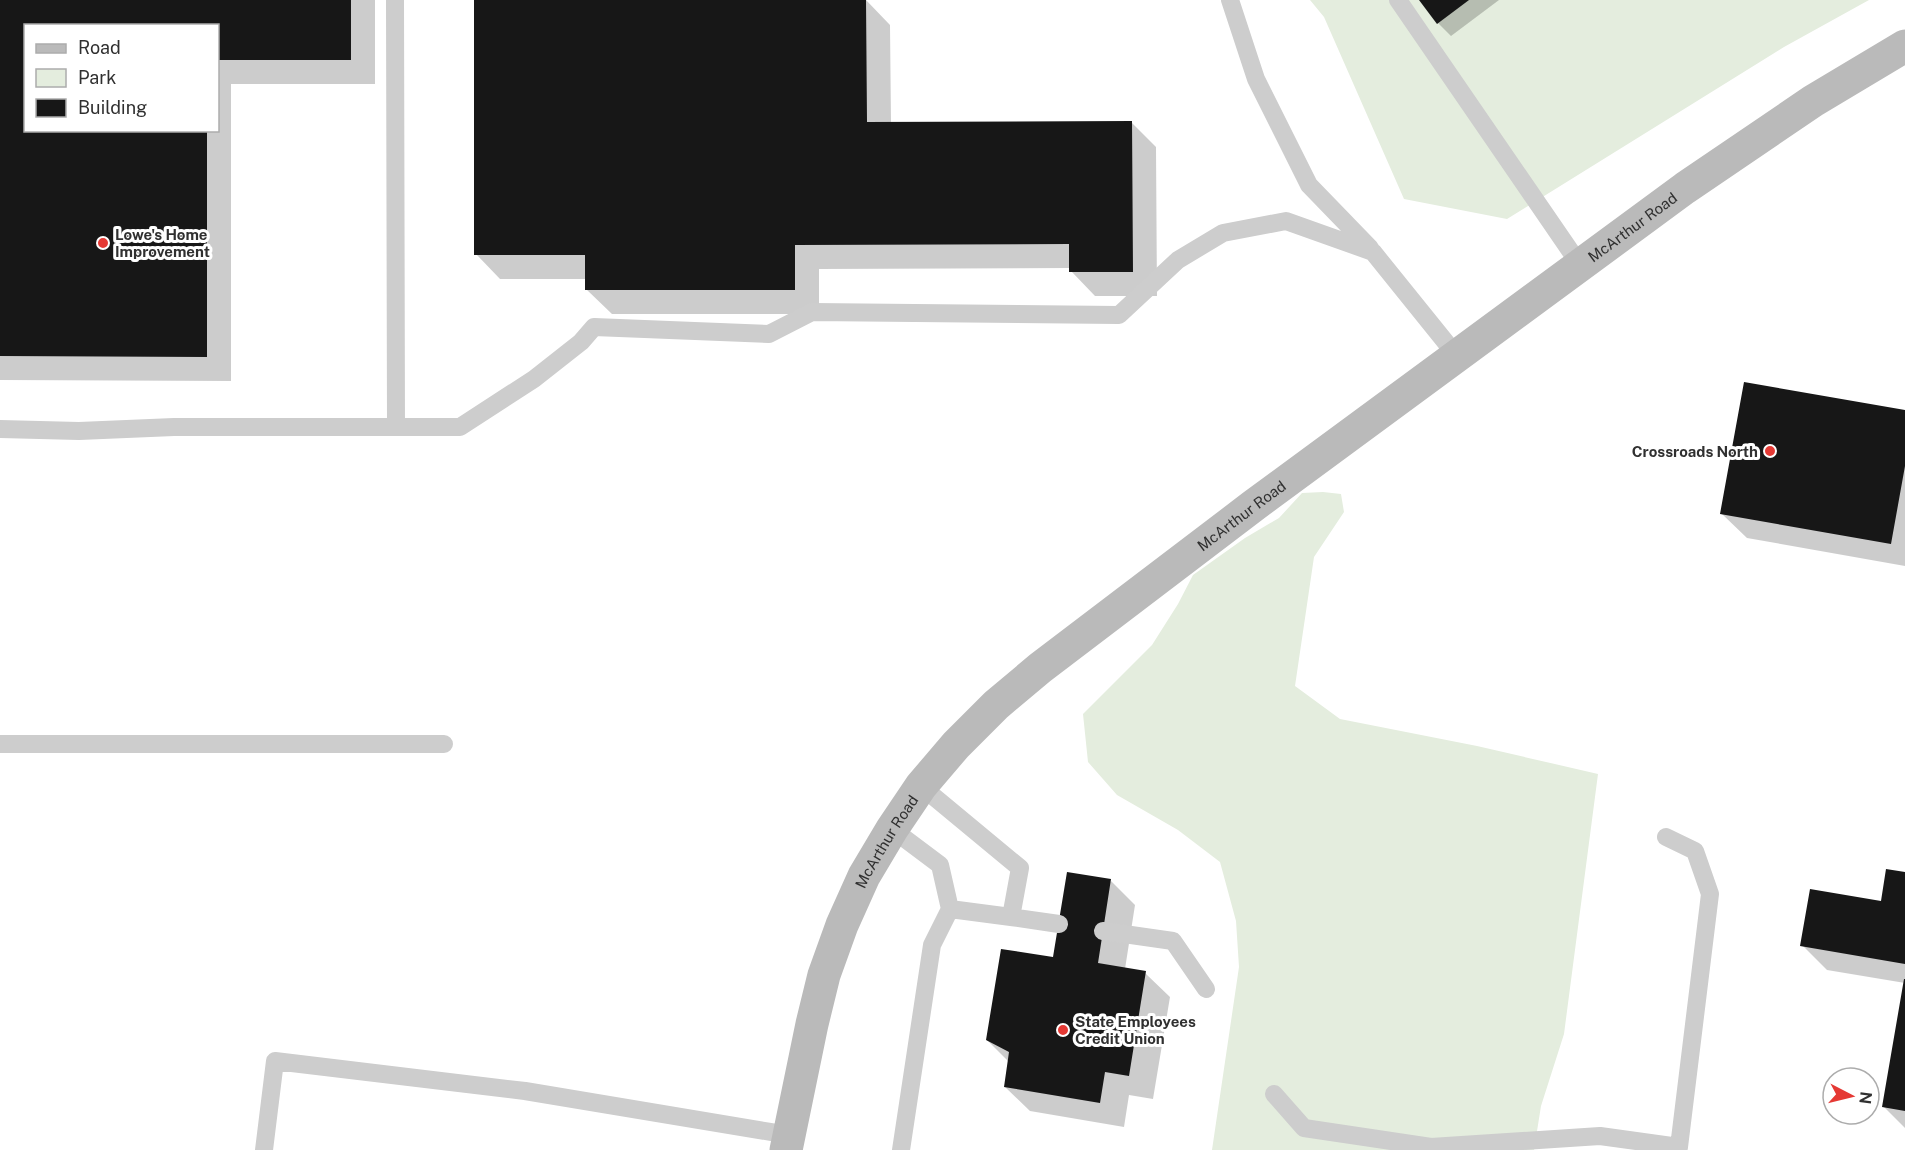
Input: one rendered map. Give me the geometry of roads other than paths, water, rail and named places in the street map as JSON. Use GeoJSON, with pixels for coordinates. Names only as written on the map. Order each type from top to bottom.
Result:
{"type":"FeatureCollection","features":[{"type":"Feature","properties":{"kind":"main road","name":"McArthur Road"},"geometry":{"type":"LineString","coordinates":[[787,1142],[812,1024],[825,975],[842,925],[864,876],[921,786],[956,745],[996,705],[1040,668],[1262,499],[1580,265],[1714,168],[1813,101],[1905,46]]}},
{"type":"Feature","properties":{"kind":"lane"},"geometry":{"type":"LineString","coordinates":[[395,0],[396,426]]}},
{"type":"Feature","properties":{"kind":"lane"},"geometry":{"type":"LineString","coordinates":[[1230,0],[1256,80],[1309,185],[1373,252],[1456,355]]}},
{"type":"Feature","properties":{"kind":"lane"},"geometry":{"type":"LineString","coordinates":[[1398,0],[1580,265]]}},
{"type":"Feature","properties":{"kind":"lane"},"geometry":{"type":"LineString","coordinates":[[0,429],[79,431],[174,427],[460,427],[534,379],[581,342],[594,327],[769,334],[812,312],[1119,315],[1178,260],[1223,233],[1286,221],[1373,252]]}},
{"type":"Feature","properties":{"kind":"lane"},"geometry":{"type":"LineString","coordinates":[[0,744],[444,744]]}},
{"type":"Feature","properties":{"kind":"lane"},"geometry":{"type":"LineString","coordinates":[[921,786],[1020,868],[1011,917]]}},
{"type":"Feature","properties":{"kind":"lane"},"geometry":{"type":"LineString","coordinates":[[892,829],[940,865],[951,909],[932,945],[901,1150]]}},
{"type":"Feature","properties":{"kind":"lane"},"geometry":{"type":"LineString","coordinates":[[1274,1094],[1304,1128],[1431,1147],[1600,1136],[1679,1147],[1710,894],[1695,850],[1666,837]]}},
{"type":"Feature","properties":{"kind":"lane"},"geometry":{"type":"LineString","coordinates":[[951,909],[1059,924]]}},
{"type":"Feature","properties":{"kind":"lane"},"geometry":{"type":"LineString","coordinates":[[1103,931],[1173,941],[1206,989]]}},
{"type":"Feature","properties":{"kind":"lane"},"geometry":{"type":"LineString","coordinates":[[264,1150],[274,1061],[525,1091],[787,1142]]}},
{"type":"Feature","properties":{"kind":"place","name":"Lowe's Home Improvement"},"geometry":{"type":"Point","coordinates":[103,243]}},
{"type":"Feature","properties":{"kind":"place","name":"Crossroads North"},"geometry":{"type":"Point","coordinates":[1770,451]}},
{"type":"Feature","properties":{"kind":"place","name":"State Employees Credit Union"},"geometry":{"type":"Point","coordinates":[1063,1030]}}]}
